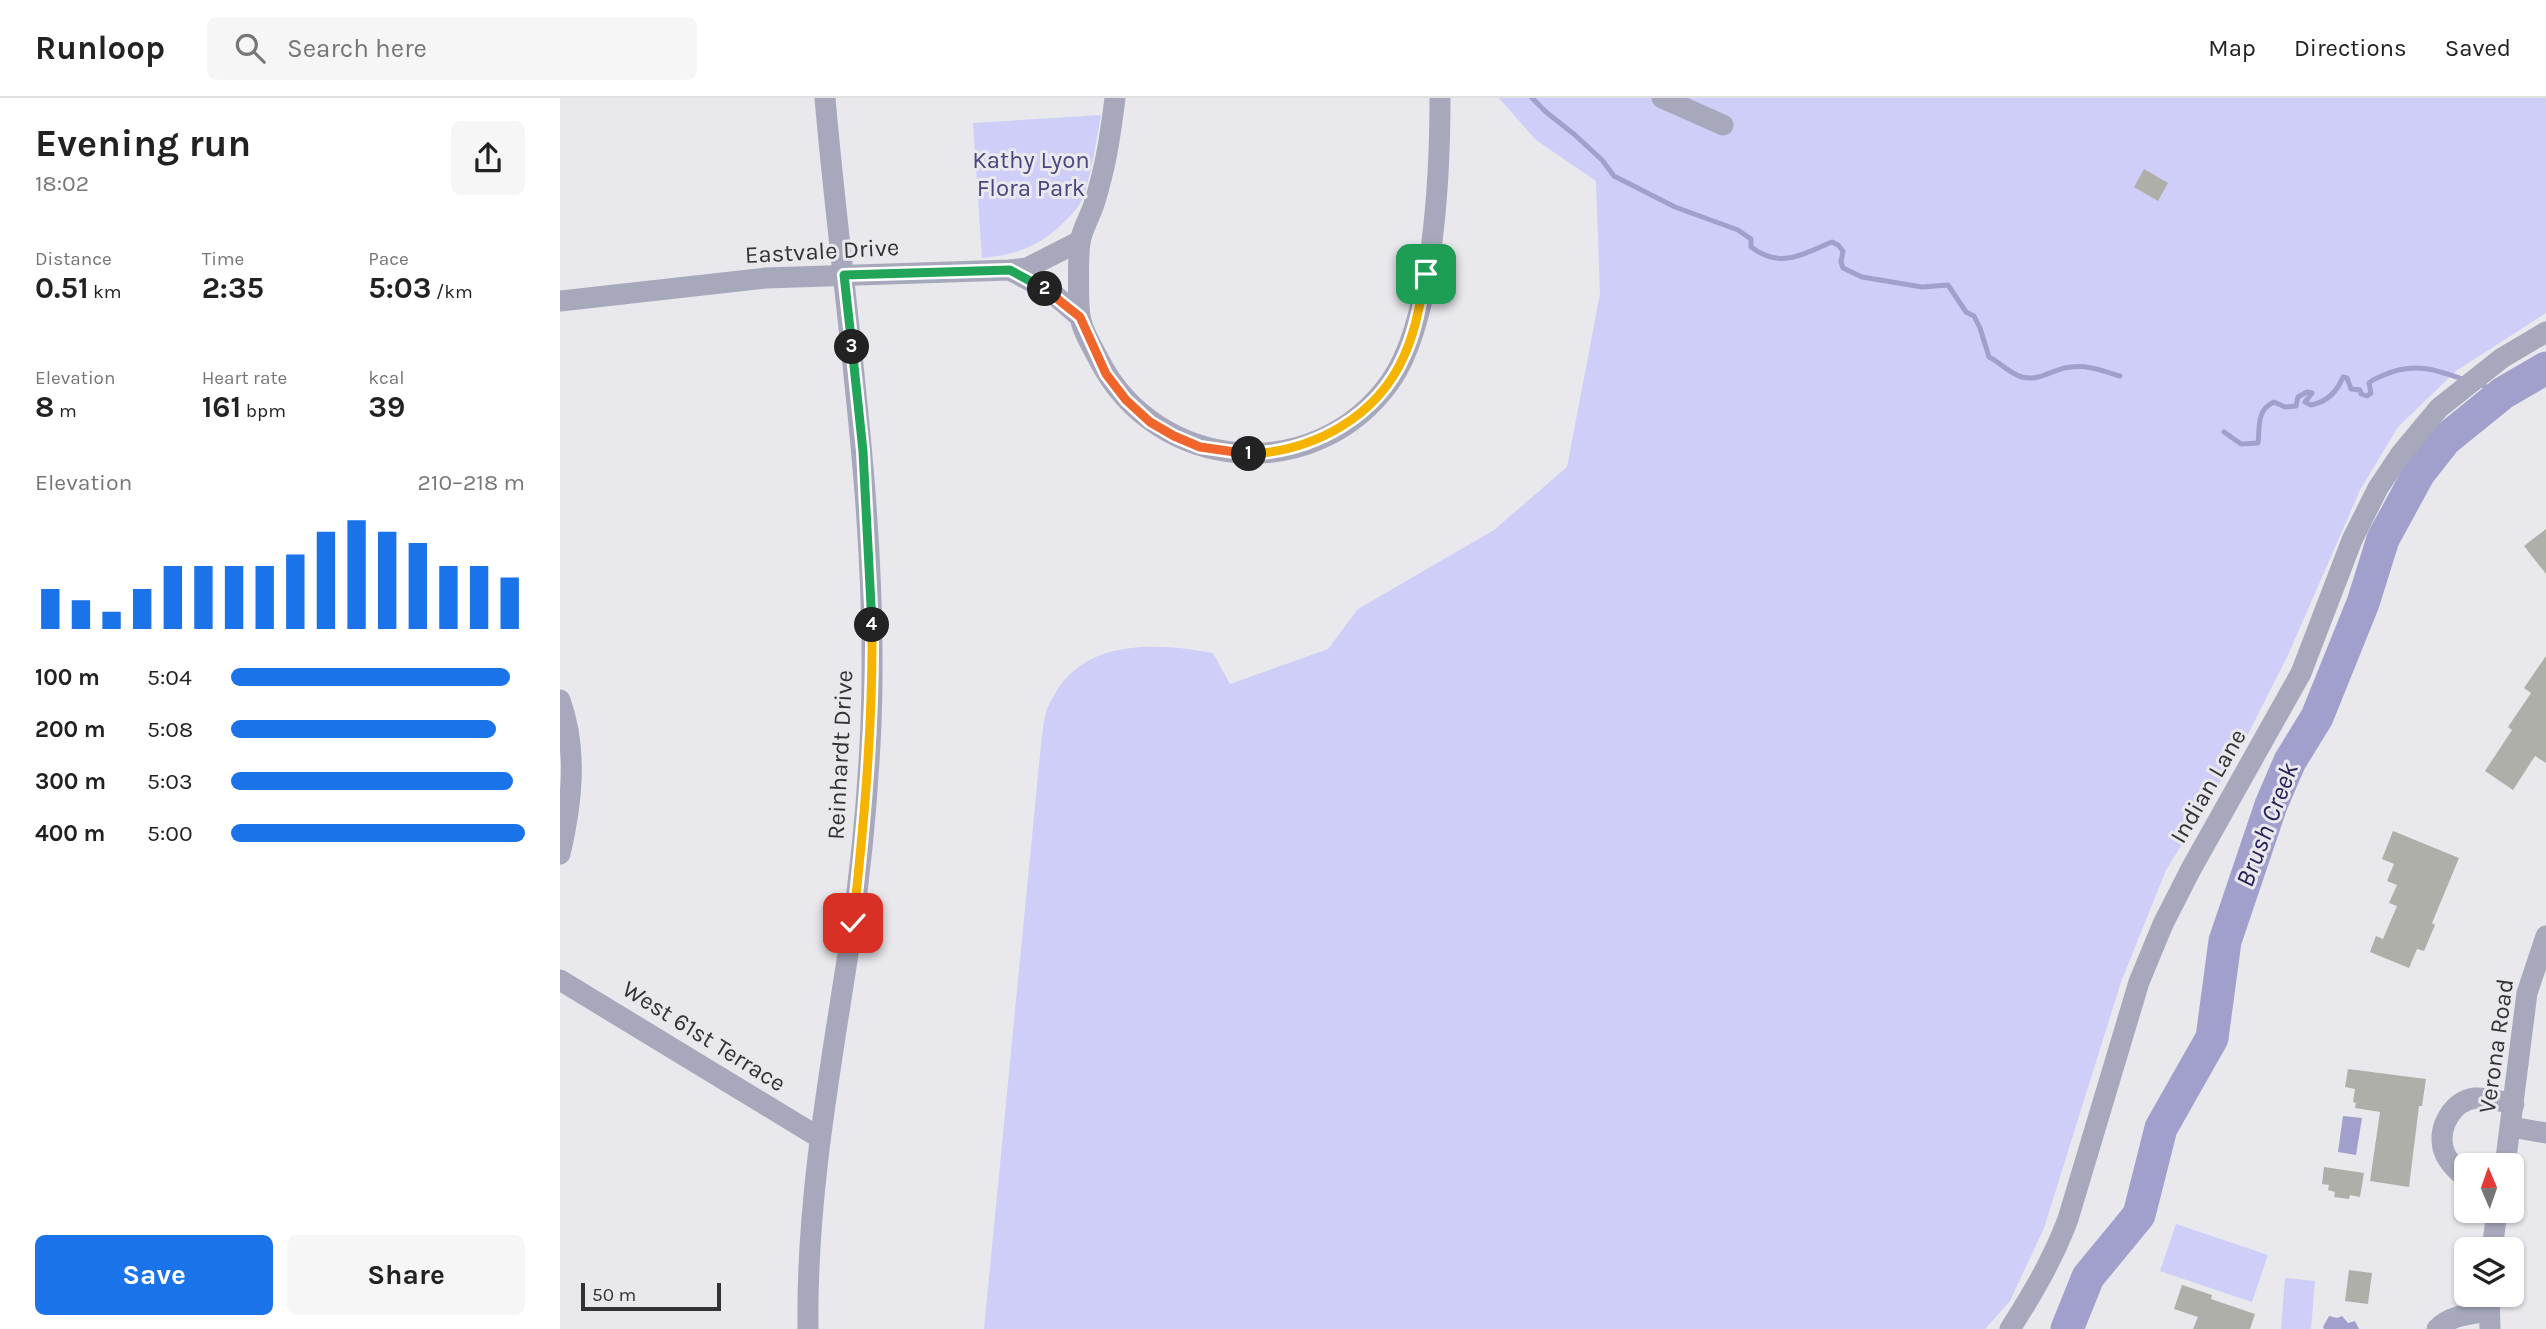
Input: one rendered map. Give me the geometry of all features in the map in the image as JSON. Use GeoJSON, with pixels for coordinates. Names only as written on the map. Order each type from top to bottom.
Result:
{"type":"FeatureCollection","features":[{"type":"Feature","properties":{"kind":"street","name":"Reinhardt Drive"},"geometry":{"type":"LineString","coordinates":[[808,1329],[812,1219],[820,1138],[853,923],[862,841],[870,724],[872,628],[864,465],[825,98]]}},
{"type":"Feature","properties":{"kind":"street"},"geometry":{"type":"LineString","coordinates":[[1115,98],[1104,170],[1080,241],[1080,317],[1106,374],[1126,400],[1150,422],[1174,436],[1222,452],[1266,453],[1299,447],[1347,424],[1367,408],[1390,382],[1404,357],[1416,322],[1433,233],[1439,164],[1440,98]]}},
{"type":"Feature","properties":{"kind":"street"},"geometry":{"type":"LineString","coordinates":[[1662,98],[1723,125]]}},
{"type":"Feature","properties":{"kind":"street","name":"Eastvale Drive"},"geometry":{"type":"LineString","coordinates":[[560,302],[766,278],[1010,270],[1027,268],[1080,241]]}},
{"type":"Feature","properties":{"kind":"street"},"geometry":{"type":"LineString","coordinates":[[1010,270],[1051,292],[1080,317]]}},
{"type":"Feature","properties":{"kind":"street","name":"Indian Lane"},"geometry":{"type":"LineString","coordinates":[[2010,1329],[2056,1251],[2139,982],[2163,924],[2301,673],[2352,540],[2378,488],[2400,455],[2439,408],[2502,358],[2546,332]]}},
{"type":"Feature","properties":{"kind":"street"},"geometry":{"type":"LineString","coordinates":[[560,699],[568,728],[572,768],[569,817],[560,854]]}},
{"type":"Feature","properties":{"kind":"street","name":"Verona Road"},"geometry":{"type":"LineString","coordinates":[[2507,1153],[2527,993],[2546,936]]}},
{"type":"Feature","properties":{"kind":"street","name":"West 61st Terrace"},"geometry":{"type":"LineString","coordinates":[[560,980],[820,1138]]}},
{"type":"Feature","properties":{"kind":"street"},"geometry":{"type":"LineString","coordinates":[[2454,1167],[2443,1149],[2442,1135],[2445,1121],[2455,1108],[2465,1101],[2477,1098],[2514,1104]]}},
{"type":"Feature","properties":{"kind":"street"},"geometry":{"type":"LineString","coordinates":[[2511,1128],[2546,1133]]}},
{"type":"Feature","properties":{"kind":"street"},"geometry":{"type":"LineString","coordinates":[[2438,1329],[2443,1323],[2460,1316],[2489,1312]]}},
{"type":"Feature","properties":{"kind":"green space"},"geometry":{"type":"Polygon","coordinates":[[[1499,98],[2546,98],[2546,313],[2456,371],[2398,427],[2360,490],[2288,655],[2240,750],[2166,870],[2121,982],[2044,1228],[2010,1301],[1985,1329],[984,1329],[1042,738],[1046,712],[1056,692],[1070,674],[1086,662],[1105,653],[1126,649],[1170,647],[1213,653],[1230,684],[1328,649],[1358,609],[1494,530],[1567,467],[1600,294],[1596,181],[1536,140],[1499,98]]]}},
{"type":"Feature","properties":{"kind":"green space","name":"Kathy Lyon Flora Park"},"geometry":{"type":"Polygon","coordinates":[[[1101,115],[1087,185],[1083,199],[1076,209],[1037,243],[1006,254],[982,258],[973,123],[1101,115]]]}},
{"type":"Feature","properties":{"kind":"green space"},"geometry":{"type":"Polygon","coordinates":[[[2176,1224],[2268,1255],[2252,1302],[2160,1271],[2176,1224]]]}},
{"type":"Feature","properties":{"kind":"green space"},"geometry":{"type":"Polygon","coordinates":[[[2285,1278],[2315,1281],[2311,1329],[2281,1329],[2285,1278]]]}},
{"type":"Feature","properties":{"kind":"shaded area"},"geometry":{"type":"Polygon","coordinates":[[[2343,1116],[2362,1118],[2356,1155],[2338,1152],[2343,1116]]]}},
{"type":"Feature","properties":{"kind":"shaded area"},"geometry":{"type":"Polygon","coordinates":[[[2329,1316],[2342,1316],[2348,1323],[2355,1321],[2359,1329],[2324,1329],[2329,1316]]]}},
{"type":"Feature","properties":{"kind":"building"},"geometry":{"type":"Polygon","coordinates":[[[2144,169],[2168,183],[2158,201],[2134,187],[2144,169]]]}},
{"type":"Feature","properties":{"kind":"building"},"geometry":{"type":"Polygon","coordinates":[[[2546,529],[2546,574],[2524,546],[2546,529]]]}},
{"type":"Feature","properties":{"kind":"building"},"geometry":{"type":"Polygon","coordinates":[[[2546,656],[2546,763],[2535,756],[2513,790],[2485,771],[2512,730],[2508,727],[2531,693],[2524,688],[2546,656]]]}},
{"type":"Feature","properties":{"kind":"building"},"geometry":{"type":"Polygon","coordinates":[[[2393,831],[2459,858],[2432,923],[2435,925],[2424,951],[2417,949],[2409,968],[2370,952],[2376,936],[2383,939],[2397,906],[2389,903],[2397,885],[2387,881],[2394,864],[2382,859],[2393,831]]]}},
{"type":"Feature","properties":{"kind":"building"},"geometry":{"type":"Polygon","coordinates":[[[2348,1069],[2426,1079],[2422,1106],[2419,1106],[2409,1187],[2370,1181],[2380,1112],[2355,1108],[2355,1089],[2345,1087],[2348,1069]]]}},
{"type":"Feature","properties":{"kind":"building"},"geometry":{"type":"Polygon","coordinates":[[[2324,1167],[2364,1173],[2360,1197],[2334,1197],[2335,1192],[2328,1190],[2329,1185],[2322,1184],[2324,1167]]]}},
{"type":"Feature","properties":{"kind":"building"},"geometry":{"type":"Polygon","coordinates":[[[2349,1270],[2372,1273],[2368,1304],[2345,1301],[2349,1270]]]}},
{"type":"Feature","properties":{"kind":"building"},"geometry":{"type":"Polygon","coordinates":[[[2182,1285],[2212,1295],[2211,1299],[2255,1314],[2250,1329],[2193,1329],[2198,1317],[2174,1309],[2182,1285]]]}},
{"type":"Feature","properties":{"kind":"waterway"},"geometry":{"type":"LineString","coordinates":[[1532,98],[1602,160],[1614,176],[1675,207],[1738,230],[1751,239],[1751,247],[1762,254],[1781,259],[1791,258],[1832,242],[1843,251],[1843,268],[1862,277],[1922,287],[1948,285],[1966,312],[1974,316],[1989,357],[2017,375],[2035,378],[2077,367],[2120,376]]}},
{"type":"Feature","properties":{"kind":"waterway"},"geometry":{"type":"LineString","coordinates":[[2224,432],[2241,444],[2258,443],[2260,420],[2268,405],[2274,402],[2285,407],[2296,406],[2298,397],[2307,392],[2312,393],[2305,402],[2317,404],[2331,395],[2343,377],[2347,378],[2351,389],[2360,390],[2361,394],[2367,396],[2371,393],[2371,381],[2405,369],[2424,368],[2465,380]]}},
{"type":"Feature","properties":{"kind":"waterway","name":"Brush Creek"},"geometry":{"type":"LineString","coordinates":[[2067,1329],[2088,1277],[2139,1215],[2161,1128],[2212,1038],[2225,941],[2271,805],[2290,761],[2317,717],[2363,603],[2383,539],[2419,473],[2445,440],[2503,393],[2546,368]]}},
{"type":"Feature","properties":{"kind":"waterway"},"geometry":{"type":"LineString","coordinates":[[2478,384],[2503,393]]}},
{"type":"Feature","properties":{"kind":"route"},"geometry":{"type":"LineString","coordinates":[[853,923],[870,724],[872,628],[863,451],[844,275],[1010,270],[1051,292],[1080,317],[1106,374],[1126,400],[1150,422],[1200,447],[1243,454],[1299,447],[1347,424],[1367,408],[1390,382],[1404,357],[1416,322],[1426,274]]}}]}
